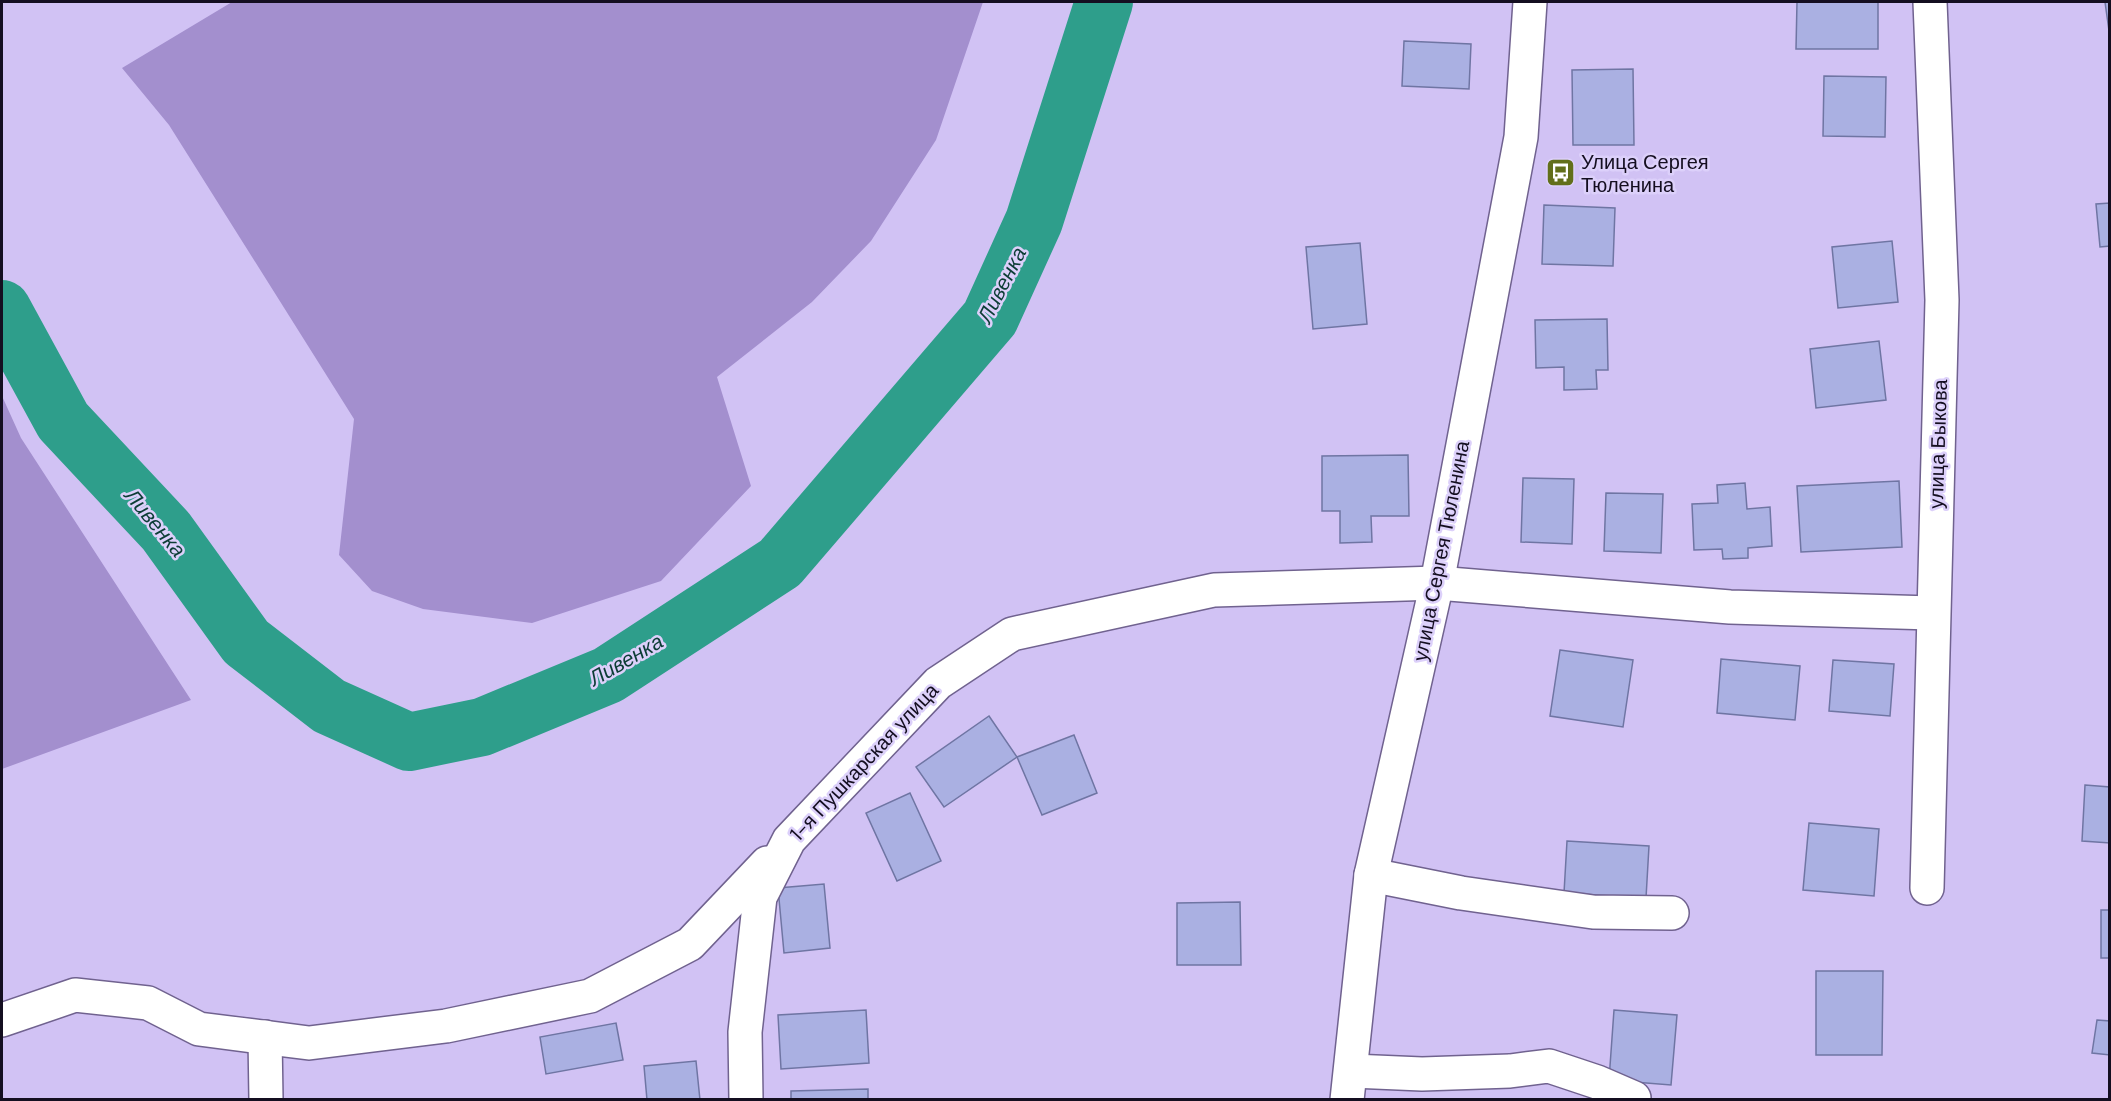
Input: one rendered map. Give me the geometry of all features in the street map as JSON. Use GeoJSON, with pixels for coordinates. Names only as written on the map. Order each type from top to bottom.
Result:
{"type":"FeatureCollection","features":[{"type":"Feature","properties":{"kind":"street","name":"улица Сергея Тюленина"},"geometry":{"type":"LineString","coordinates":[[1350,1085],[1371,875],[1437,583],[1521,137],[1530,2]]}},
{"type":"Feature","properties":{"kind":"street","name":"улица Быкова"},"geometry":{"type":"LineString","coordinates":[[1927,888],[1932,613],[1942,300],[1930,2]]}},
{"type":"Feature","properties":{"kind":"street","name":"1-я Пушкарская улица"},"geometry":{"type":"LineString","coordinates":[[746,1100],[745,1032],[760,897],[789,840],[938,682],[1012,633],[1214,590],[1437,583],[1730,607],[1932,613]]}},
{"type":"Feature","properties":{"kind":"street"},"geometry":{"type":"LineString","coordinates":[[2,1020],[75,995],[148,1004],[199,1029],[309,1043],[446,1026],[590,996],[690,944],[789,840]]}},
{"type":"Feature","properties":{"kind":"street"},"geometry":{"type":"LineString","coordinates":[[1371,875],[1461,893],[1593,912],[1672,913]]}},
{"type":"Feature","properties":{"kind":"street"},"geometry":{"type":"LineString","coordinates":[[265,1037],[266,1100]]}},
{"type":"Feature","properties":{"kind":"street"},"geometry":{"type":"LineString","coordinates":[[1350,1085],[1422,1074],[1510,1071],[1549,1066],[1597,1082],[1634,1098]]}},
{"type":"Feature","properties":{"kind":"shaded area"},"geometry":{"type":"Polygon","coordinates":[[[232,2],[983,2],[936,140],[871,241],[812,302],[717,377],[751,486],[661,581],[532,623],[423,609],[372,591],[339,555],[354,419],[169,125],[122,68],[232,2]]]}},
{"type":"Feature","properties":{"kind":"shaded area"},"geometry":{"type":"Polygon","coordinates":[[[2,396],[21,438],[191,700],[2,769],[2,396]]]}},
{"type":"Feature","properties":{"kind":"building"},"geometry":{"type":"Polygon","coordinates":[[[1797,2],[1878,2],[1878,49],[1796,49],[1797,2]]]}},
{"type":"Feature","properties":{"kind":"building"},"geometry":{"type":"Polygon","coordinates":[[[2105,2],[2110,2],[2110,38],[2105,2]]]}},
{"type":"Feature","properties":{"kind":"building"},"geometry":{"type":"Polygon","coordinates":[[[1404,41],[1471,44],[1469,89],[1402,86],[1404,41]]]}},
{"type":"Feature","properties":{"kind":"building"},"geometry":{"type":"Polygon","coordinates":[[[1633,69],[1634,145],[1573,145],[1572,70],[1633,69]]]}},
{"type":"Feature","properties":{"kind":"building"},"geometry":{"type":"Polygon","coordinates":[[[1824,76],[1886,77],[1885,137],[1823,136],[1824,76]]]}},
{"type":"Feature","properties":{"kind":"building"},"geometry":{"type":"Polygon","coordinates":[[[2110,203],[2110,246],[2100,247],[2096,204],[2110,203]]]}},
{"type":"Feature","properties":{"kind":"building"},"geometry":{"type":"Polygon","coordinates":[[[1544,205],[1615,208],[1613,266],[1542,264],[1544,205]]]}},
{"type":"Feature","properties":{"kind":"building"},"geometry":{"type":"Polygon","coordinates":[[[1892,241],[1898,302],[1838,308],[1832,247],[1892,241]]]}},
{"type":"Feature","properties":{"kind":"building"},"geometry":{"type":"Polygon","coordinates":[[[1360,243],[1367,324],[1313,329],[1306,247],[1360,243]]]}},
{"type":"Feature","properties":{"kind":"building"},"geometry":{"type":"Polygon","coordinates":[[[1607,319],[1608,370],[1596,370],[1597,389],[1564,390],[1564,367],[1536,368],[1535,320],[1607,319]]]}},
{"type":"Feature","properties":{"kind":"building"},"geometry":{"type":"Polygon","coordinates":[[[1879,341],[1886,400],[1816,408],[1810,349],[1879,341]]]}},
{"type":"Feature","properties":{"kind":"building"},"geometry":{"type":"Polygon","coordinates":[[[1408,455],[1409,516],[1371,516],[1372,542],[1340,543],[1340,511],[1322,511],[1322,456],[1408,455]]]}},
{"type":"Feature","properties":{"kind":"building"},"geometry":{"type":"Polygon","coordinates":[[[1523,478],[1574,479],[1572,544],[1521,542],[1523,478]]]}},
{"type":"Feature","properties":{"kind":"building"},"geometry":{"type":"Polygon","coordinates":[[[1899,481],[1902,547],[1801,552],[1797,486],[1899,481]]]}},
{"type":"Feature","properties":{"kind":"building"},"geometry":{"type":"Polygon","coordinates":[[[1745,483],[1747,509],[1770,507],[1772,546],[1748,548],[1748,558],[1723,559],[1722,549],[1694,550],[1692,504],[1718,503],[1717,485],[1745,483]]]}},
{"type":"Feature","properties":{"kind":"building"},"geometry":{"type":"Polygon","coordinates":[[[1606,493],[1663,494],[1661,553],[1604,551],[1606,493]]]}},
{"type":"Feature","properties":{"kind":"building"},"geometry":{"type":"Polygon","coordinates":[[[1560,650],[1633,660],[1623,727],[1550,716],[1560,650]]]}},
{"type":"Feature","properties":{"kind":"building"},"geometry":{"type":"Polygon","coordinates":[[[1721,659],[1800,666],[1795,720],[1717,713],[1721,659]]]}},
{"type":"Feature","properties":{"kind":"building"},"geometry":{"type":"Polygon","coordinates":[[[1833,660],[1894,664],[1890,716],[1829,711],[1833,660]]]}},
{"type":"Feature","properties":{"kind":"building"},"geometry":{"type":"Polygon","coordinates":[[[989,716],[1017,757],[944,807],[916,767],[989,716]]]}},
{"type":"Feature","properties":{"kind":"building"},"geometry":{"type":"Polygon","coordinates":[[[1074,735],[1097,793],[1042,815],[1017,757],[1074,735]]]}},
{"type":"Feature","properties":{"kind":"building"},"geometry":{"type":"Polygon","coordinates":[[[2085,785],[2110,787],[2110,843],[2082,841],[2085,785]]]}},
{"type":"Feature","properties":{"kind":"building"},"geometry":{"type":"Polygon","coordinates":[[[910,793],[941,861],[897,881],[866,813],[910,793]]]}},
{"type":"Feature","properties":{"kind":"building"},"geometry":{"type":"Polygon","coordinates":[[[1809,823],[1879,829],[1874,896],[1803,890],[1809,823]]]}},
{"type":"Feature","properties":{"kind":"building"},"geometry":{"type":"Polygon","coordinates":[[[1567,841],[1649,846],[1646,898],[1564,893],[1567,841]]]}},
{"type":"Feature","properties":{"kind":"building"},"geometry":{"type":"Polygon","coordinates":[[[824,884],[830,948],[784,953],[778,888],[824,884]]]}},
{"type":"Feature","properties":{"kind":"building"},"geometry":{"type":"Polygon","coordinates":[[[1240,902],[1241,965],[1177,965],[1177,903],[1240,902]]]}},
{"type":"Feature","properties":{"kind":"building"},"geometry":{"type":"Polygon","coordinates":[[[2101,910],[2110,910],[2110,958],[2101,958],[2101,910]]]}},
{"type":"Feature","properties":{"kind":"building"},"geometry":{"type":"Polygon","coordinates":[[[1816,971],[1883,971],[1882,1055],[1816,1055],[1816,971]]]}},
{"type":"Feature","properties":{"kind":"building"},"geometry":{"type":"Polygon","coordinates":[[[866,1010],[869,1063],[781,1069],[778,1015],[866,1010]]]}},
{"type":"Feature","properties":{"kind":"building"},"geometry":{"type":"Polygon","coordinates":[[[1614,1010],[1677,1015],[1671,1085],[1609,1080],[1614,1010]]]}},
{"type":"Feature","properties":{"kind":"building"},"geometry":{"type":"Polygon","coordinates":[[[2097,1020],[2110,1021],[2110,1055],[2092,1053],[2097,1020]]]}},
{"type":"Feature","properties":{"kind":"building"},"geometry":{"type":"Polygon","coordinates":[[[616,1023],[623,1060],[546,1074],[540,1037],[616,1023]]]}},
{"type":"Feature","properties":{"kind":"building"},"geometry":{"type":"Polygon","coordinates":[[[696,1061],[700,1100],[647,1100],[644,1066],[696,1061]]]}},
{"type":"Feature","properties":{"kind":"building"},"geometry":{"type":"Polygon","coordinates":[[[868,1089],[868,1100],[791,1100],[791,1091],[868,1089]]]}},
{"type":"Feature","properties":{"kind":"waterway","name":"Ливенка"},"geometry":{"type":"LineString","coordinates":[[2,309],[63,421],[166,531],[246,642],[329,706],[409,742],[482,727],[608,675],[780,563],[990,318],[1034,221],[1104,2]]}},
{"type":"Feature","properties":{"kind":"place","name":"Улица Сергея Тюленина"},"geometry":{"type":"Point","coordinates":[1560,173]}}]}
